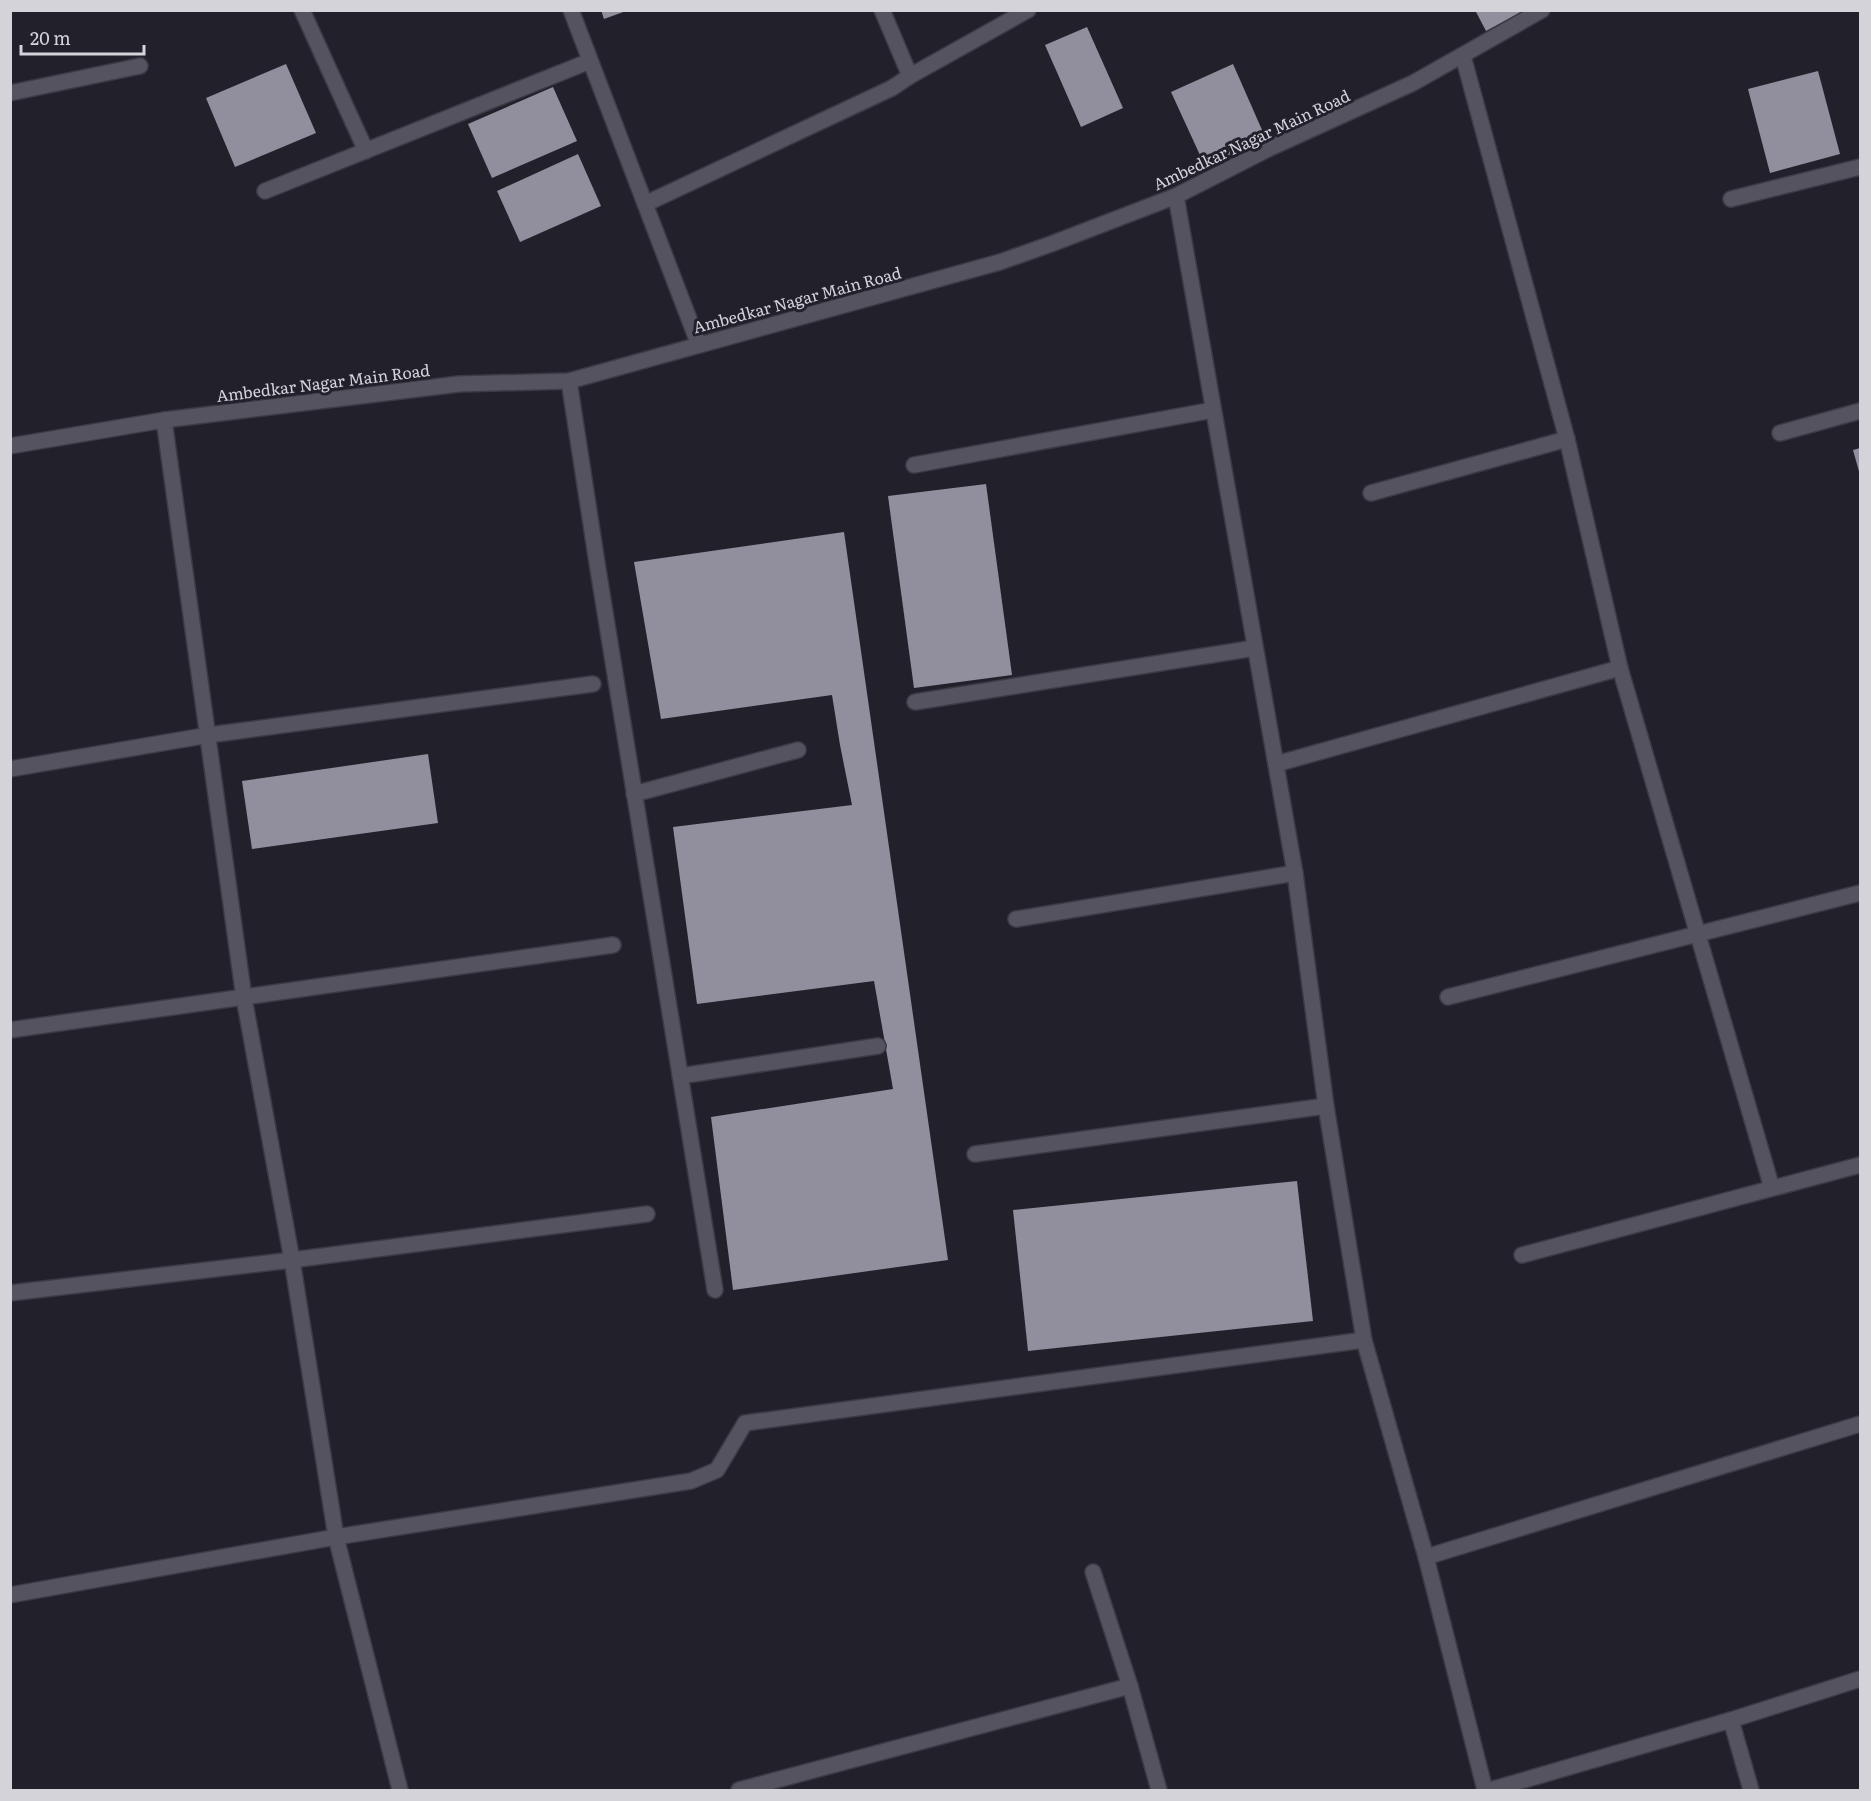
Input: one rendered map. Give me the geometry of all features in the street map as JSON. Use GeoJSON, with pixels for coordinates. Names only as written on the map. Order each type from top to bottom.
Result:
{"type":"FeatureCollection","features":[{"type":"Feature","properties":{"kind":"street"},"geometry":{"type":"LineString","coordinates":[[302,10],[366,151]]}},
{"type":"Feature","properties":{"kind":"street"},"geometry":{"type":"LineString","coordinates":[[571,10],[699,345]]}},
{"type":"Feature","properties":{"kind":"street"},"geometry":{"type":"LineString","coordinates":[[882,10],[910,76]]}},
{"type":"Feature","properties":{"kind":"street"},"geometry":{"type":"LineString","coordinates":[[645,204],[892,88],[1028,10]]}},
{"type":"Feature","properties":{"kind":"street","name":"Ambedkar Nagar Main Road"},"geometry":{"type":"LineString","coordinates":[[10,446],[165,420],[459,384],[569,381],[1000,262],[1176,196],[1268,149],[1413,84],[1542,10]]}},
{"type":"Feature","properties":{"kind":"street"},"geometry":{"type":"LineString","coordinates":[[1463,56],[1567,439],[1620,668],[1772,1188]]}},
{"type":"Feature","properties":{"kind":"street"},"geometry":{"type":"LineString","coordinates":[[265,191],[590,61]]}},
{"type":"Feature","properties":{"kind":"street"},"geometry":{"type":"LineString","coordinates":[[10,93],[140,66]]}},
{"type":"Feature","properties":{"kind":"street"},"geometry":{"type":"LineString","coordinates":[[1731,199],[1860,167]]}},
{"type":"Feature","properties":{"kind":"street"},"geometry":{"type":"LineString","coordinates":[[1176,196],[1295,873],[1326,1106],[1364,1341],[1426,1557],[1485,1791]]}},
{"type":"Feature","properties":{"kind":"street"},"geometry":{"type":"LineString","coordinates":[[569,381],[715,1290]]}},
{"type":"Feature","properties":{"kind":"street"},"geometry":{"type":"LineString","coordinates":[[914,465],[1213,410]]}},
{"type":"Feature","properties":{"kind":"street"},"geometry":{"type":"LineString","coordinates":[[1780,433],[1860,411]]}},
{"type":"Feature","properties":{"kind":"street"},"geometry":{"type":"LineString","coordinates":[[165,420],[244,998],[291,1260],[336,1537],[400,1791]]}},
{"type":"Feature","properties":{"kind":"street"},"geometry":{"type":"LineString","coordinates":[[1371,493],[1567,439]]}},
{"type":"Feature","properties":{"kind":"street"},"geometry":{"type":"LineString","coordinates":[[915,702],[1255,648]]}},
{"type":"Feature","properties":{"kind":"street"},"geometry":{"type":"LineString","coordinates":[[1276,764],[1620,668]]}},
{"type":"Feature","properties":{"kind":"street"},"geometry":{"type":"LineString","coordinates":[[10,769],[209,735],[593,684]]}},
{"type":"Feature","properties":{"kind":"street"},"geometry":{"type":"LineString","coordinates":[[634,794],[798,750]]}},
{"type":"Feature","properties":{"kind":"street"},"geometry":{"type":"LineString","coordinates":[[1016,918],[1295,873]]}},
{"type":"Feature","properties":{"kind":"street"},"geometry":{"type":"LineString","coordinates":[[1448,997],[1860,893]]}},
{"type":"Feature","properties":{"kind":"street"},"geometry":{"type":"LineString","coordinates":[[10,1030],[613,945]]}},
{"type":"Feature","properties":{"kind":"street"},"geometry":{"type":"LineString","coordinates":[[680,1076],[878,1046]]}},
{"type":"Feature","properties":{"kind":"street"},"geometry":{"type":"LineString","coordinates":[[975,1154],[1326,1106]]}},
{"type":"Feature","properties":{"kind":"street"},"geometry":{"type":"LineString","coordinates":[[1522,1255],[1860,1165]]}},
{"type":"Feature","properties":{"kind":"street"},"geometry":{"type":"LineString","coordinates":[[10,1293],[291,1260],[647,1214]]}},
{"type":"Feature","properties":{"kind":"street"},"geometry":{"type":"LineString","coordinates":[[10,1594],[336,1537],[691,1481],[717,1470],[745,1423],[1364,1341]]}},
{"type":"Feature","properties":{"kind":"street"},"geometry":{"type":"LineString","coordinates":[[1426,1557],[1860,1424]]}},
{"type":"Feature","properties":{"kind":"street"},"geometry":{"type":"LineString","coordinates":[[1094,1572],[1130,1686],[1159,1791]]}},
{"type":"Feature","properties":{"kind":"street"},"geometry":{"type":"LineString","coordinates":[[1490,1791],[1731,1720],[1860,1679]]}},
{"type":"Feature","properties":{"kind":"street"},"geometry":{"type":"LineString","coordinates":[[739,1791],[1130,1686]]}},
{"type":"Feature","properties":{"kind":"street"},"geometry":{"type":"LineString","coordinates":[[1731,1720],[1751,1791]]}},
{"type":"Feature","properties":{"kind":"building"},"geometry":{"type":"Polygon","coordinates":[[[601,10],[626,10],[626,11],[604,19],[601,10]]]}},
{"type":"Feature","properties":{"kind":"building"},"geometry":{"type":"Polygon","coordinates":[[[1475,10],[1525,10],[1486,31],[1475,10]]]}},
{"type":"Feature","properties":{"kind":"building"},"geometry":{"type":"Polygon","coordinates":[[[1087,27],[1123,108],[1081,127],[1045,45],[1087,27]]]}},
{"type":"Feature","properties":{"kind":"building"},"geometry":{"type":"Polygon","coordinates":[[[286,64],[316,133],[235,167],[206,98],[286,64]]]}},
{"type":"Feature","properties":{"kind":"building"},"geometry":{"type":"Polygon","coordinates":[[[1233,64],[1266,139],[1205,166],[1171,92],[1233,64]]]}},
{"type":"Feature","properties":{"kind":"building"},"geometry":{"type":"Polygon","coordinates":[[[1818,71],[1840,154],[1770,173],[1748,89],[1818,71]]]}},
{"type":"Feature","properties":{"kind":"building"},"geometry":{"type":"Polygon","coordinates":[[[553,87],[577,141],[492,178],[468,124],[553,87]]]}},
{"type":"Feature","properties":{"kind":"building"},"geometry":{"type":"Polygon","coordinates":[[[578,154],[601,206],[520,242],[497,191],[578,154]]]}},
{"type":"Feature","properties":{"kind":"building"},"geometry":{"type":"Polygon","coordinates":[[[1860,448],[1860,475],[1853,450],[1860,448]]]}},
{"type":"Feature","properties":{"kind":"building"},"geometry":{"type":"Polygon","coordinates":[[[986,484],[1012,675],[914,688],[888,496],[986,484]]]}},
{"type":"Feature","properties":{"kind":"building"},"geometry":{"type":"Polygon","coordinates":[[[844,532],[948,1260],[733,1290],[711,1117],[893,1089],[874,981],[697,1004],[673,827],[852,805],[832,695],[661,719],[634,562],[844,532]]]}},
{"type":"Feature","properties":{"kind":"building"},"geometry":{"type":"Polygon","coordinates":[[[428,754],[438,823],[252,849],[242,781],[428,754]]]}},
{"type":"Feature","properties":{"kind":"building"},"geometry":{"type":"Polygon","coordinates":[[[1297,1181],[1313,1321],[1028,1351],[1013,1210],[1297,1181]]]}}]}
